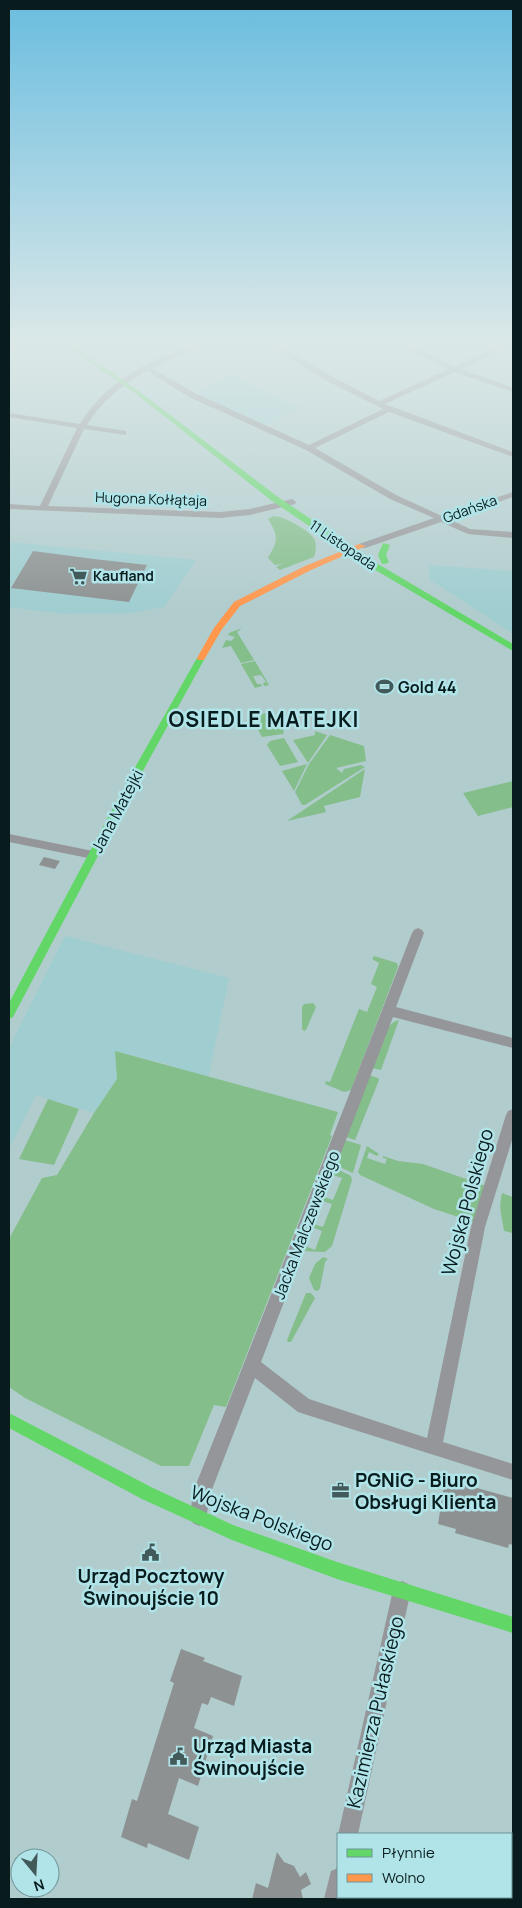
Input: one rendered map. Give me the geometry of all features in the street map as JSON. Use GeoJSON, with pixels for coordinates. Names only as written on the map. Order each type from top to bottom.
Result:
{"type":"FeatureCollection","features":[{"type":"Feature","properties":{"kind":"street"},"geometry":{"type":"LineString","coordinates":[[43,508],[79,434]]}},
{"type":"Feature","properties":{"kind":"street","name":"11 Listopada"},"geometry":{"type":"LineString","coordinates":[[192,434],[252,482],[288,503],[513,648]]}},
{"type":"Feature","properties":{"kind":"street"},"geometry":{"type":"LineString","coordinates":[[278,434],[309,448],[393,497],[468,531],[513,535]]}},
{"type":"Feature","properties":{"kind":"street"},"geometry":{"type":"LineString","coordinates":[[309,448],[338,434]]}},
{"type":"Feature","properties":{"kind":"street"},"geometry":{"type":"LineString","coordinates":[[456,434],[513,455]]}},
{"type":"Feature","properties":{"kind":"street","name":"Gdańska"},"geometry":{"type":"LineString","coordinates":[[361,551],[442,519],[513,494]]}},
{"type":"Feature","properties":{"kind":"street","name":"Hugona Kołłątaja"},"geometry":{"type":"LineString","coordinates":[[9,507],[220,516],[250,512],[288,503]]}},
{"type":"Feature","properties":{"kind":"street"},"geometry":{"type":"LineString","coordinates":[[340,537],[382,542],[380,564],[339,560],[340,537]]}},
{"type":"Feature","properties":{"kind":"street","name":"Jana Matejki"},"geometry":{"type":"LineString","coordinates":[[9,1014],[93,855],[218,628],[232,613],[361,551]]}},
{"type":"Feature","properties":{"kind":"street"},"geometry":{"type":"LineString","coordinates":[[9,838],[93,855]]}},
{"type":"Feature","properties":{"kind":"street","name":"Jacka Malczewskiego"},"geometry":{"type":"LineString","coordinates":[[199,1517],[202,1492],[418,933]]}},
{"type":"Feature","properties":{"kind":"street"},"geometry":{"type":"LineString","coordinates":[[387,1010],[513,1043]]}},
{"type":"Feature","properties":{"kind":"street","name":"Wojska Polskiego"},"geometry":{"type":"LineString","coordinates":[[433,1448],[478,1227],[513,1115]]}},
{"type":"Feature","properties":{"kind":"street"},"geometry":{"type":"LineString","coordinates":[[251,1364],[304,1406],[513,1472]]}},
{"type":"Feature","properties":{"kind":"street","name":"Wojska Polskiego"},"geometry":{"type":"LineString","coordinates":[[9,1420],[199,1517],[286,1553],[513,1625]]}},
{"type":"Feature","properties":{"kind":"street","name":"Kazimierza Pułaskiego"},"geometry":{"type":"LineString","coordinates":[[348,1833],[402,1590]]}},
{"type":"Feature","properties":{"kind":"street"},"geometry":{"type":"LineString","coordinates":[[334,1899],[337,1883]]}},
{"type":"Feature","properties":{"kind":"shaded area","name":"Kaufland"},"geometry":{"type":"Polygon","coordinates":[[[11,542],[196,560],[164,607],[130,613],[65,614],[9,607],[9,545],[11,542]]]}},
{"type":"Feature","properties":{"kind":"shaded area"},"geometry":{"type":"Polygon","coordinates":[[[429,565],[513,571],[513,634],[429,579],[429,565]]]}},
{"type":"Feature","properties":{"kind":"shaded area"},"geometry":{"type":"Polygon","coordinates":[[[65,936],[229,978],[208,1078],[167,1064],[115,1051],[117,1079],[94,1113],[36,1095],[9,1149],[9,1048],[65,936]]]}},
{"type":"Feature","properties":{"kind":"green space"},"geometry":{"type":"Polygon","coordinates":[[[273,516],[283,518],[305,530],[313,537],[316,547],[314,557],[280,570],[276,567],[282,564],[275,565],[268,558],[276,538],[268,519],[273,516]]]}},
{"type":"Feature","properties":{"kind":"green space"},"geometry":{"type":"Polygon","coordinates":[[[242,628],[237,632],[254,660],[241,663],[231,646],[222,648],[226,640],[231,641],[235,637],[228,635],[229,633],[242,628]]]}},
{"type":"Feature","properties":{"kind":"green space"},"geometry":{"type":"Polygon","coordinates":[[[255,661],[269,685],[264,686],[263,683],[266,682],[261,675],[253,676],[257,684],[262,686],[255,688],[241,664],[255,661]]]}},
{"type":"Feature","properties":{"kind":"green space"},"geometry":{"type":"Polygon","coordinates":[[[266,713],[274,714],[284,731],[283,734],[262,737],[251,717],[266,713]]]}},
{"type":"Feature","properties":{"kind":"green space"},"geometry":{"type":"Polygon","coordinates":[[[315,731],[327,735],[308,763],[293,740],[315,735],[315,731]]]}},
{"type":"Feature","properties":{"kind":"green space"},"geometry":{"type":"Polygon","coordinates":[[[330,735],[364,746],[366,761],[336,768],[342,773],[344,769],[361,765],[365,767],[305,805],[302,805],[295,792],[309,764],[330,735]]]}},
{"type":"Feature","properties":{"kind":"green space"},"geometry":{"type":"Polygon","coordinates":[[[284,738],[298,762],[280,766],[267,745],[270,741],[284,738]]]}},
{"type":"Feature","properties":{"kind":"green space"},"geometry":{"type":"Polygon","coordinates":[[[307,764],[294,791],[282,771],[307,764]]]}},
{"type":"Feature","properties":{"kind":"green space"},"geometry":{"type":"Polygon","coordinates":[[[365,769],[360,797],[324,806],[326,812],[287,821],[365,769]]]}},
{"type":"Feature","properties":{"kind":"green space"},"geometry":{"type":"Polygon","coordinates":[[[513,781],[513,807],[478,816],[463,793],[513,781]]]}},
{"type":"Feature","properties":{"kind":"green space"},"geometry":{"type":"Polygon","coordinates":[[[374,956],[397,963],[398,967],[351,1090],[344,1092],[325,1084],[326,1081],[330,1082],[359,1009],[367,1012],[377,987],[371,984],[379,963],[372,959],[374,956]]]}},
{"type":"Feature","properties":{"kind":"green space"},"geometry":{"type":"Polygon","coordinates":[[[313,1003],[316,1007],[304,1031],[302,1029],[302,1007],[304,1004],[313,1003]]]}},
{"type":"Feature","properties":{"kind":"green space"},"geometry":{"type":"Polygon","coordinates":[[[399,1020],[381,1070],[372,1068],[388,1027],[399,1020]]]}},
{"type":"Feature","properties":{"kind":"green space"},"geometry":{"type":"Polygon","coordinates":[[[115,1051],[338,1112],[330,1135],[332,1136],[226,1407],[214,1405],[189,1466],[161,1466],[25,1398],[9,1387],[9,1239],[42,1178],[57,1175],[117,1079],[115,1051]]]}},
{"type":"Feature","properties":{"kind":"green space"},"geometry":{"type":"Polygon","coordinates":[[[369,1075],[379,1080],[355,1140],[346,1137],[369,1075]]]}},
{"type":"Feature","properties":{"kind":"green space"},"geometry":{"type":"Polygon","coordinates":[[[48,1099],[79,1109],[54,1165],[19,1159],[48,1099]]]}},
{"type":"Feature","properties":{"kind":"green space"},"geometry":{"type":"Polygon","coordinates":[[[345,1140],[361,1145],[353,1173],[335,1165],[345,1140]]]}},
{"type":"Feature","properties":{"kind":"green space"},"geometry":{"type":"Polygon","coordinates":[[[367,1146],[379,1154],[377,1156],[369,1152],[367,1158],[385,1164],[387,1159],[383,1158],[383,1156],[398,1161],[423,1164],[486,1186],[474,1222],[434,1209],[360,1175],[358,1172],[367,1146]]]}},
{"type":"Feature","properties":{"kind":"green space"},"geometry":{"type":"Polygon","coordinates":[[[335,1168],[351,1176],[352,1180],[332,1246],[325,1252],[303,1251],[305,1246],[315,1250],[322,1231],[312,1227],[313,1224],[323,1227],[332,1204],[322,1201],[324,1197],[333,1200],[342,1178],[333,1175],[335,1168]]]}},
{"type":"Feature","properties":{"kind":"green space"},"geometry":{"type":"Polygon","coordinates":[[[502,1193],[513,1197],[513,1233],[504,1231],[500,1208],[502,1193]]]}},
{"type":"Feature","properties":{"kind":"green space"},"geometry":{"type":"Polygon","coordinates":[[[323,1257],[328,1259],[325,1262],[318,1291],[314,1290],[309,1278],[315,1264],[323,1257]]]}},
{"type":"Feature","properties":{"kind":"green space"},"geometry":{"type":"Polygon","coordinates":[[[306,1293],[311,1293],[315,1298],[291,1342],[288,1342],[287,1340],[306,1293]]]}},
{"type":"Feature","properties":{"kind":"building","name":"Kaufland"},"geometry":{"type":"Polygon","coordinates":[[[33,551],[147,565],[129,602],[11,588],[33,551]]]}},
{"type":"Feature","properties":{"kind":"building"},"geometry":{"type":"Polygon","coordinates":[[[44,857],[60,861],[55,869],[39,865],[44,857]]]}},
{"type":"Feature","properties":{"kind":"building"},"geometry":{"type":"Polygon","coordinates":[[[445,1479],[513,1498],[513,1545],[509,1544],[508,1548],[455,1533],[456,1529],[438,1524],[445,1479]]]}},
{"type":"Feature","properties":{"kind":"building","name":"Urząd Miasta Świnoujście"},"geometry":{"type":"Polygon","coordinates":[[[181,1649],[205,1658],[203,1661],[242,1676],[234,1706],[211,1697],[208,1705],[202,1703],[194,1728],[213,1736],[198,1786],[179,1778],[168,1814],[199,1827],[189,1860],[148,1843],[147,1848],[121,1837],[132,1799],[137,1801],[174,1683],[170,1681],[181,1649]]]}},
{"type":"Feature","properties":{"kind":"building"},"geometry":{"type":"Polygon","coordinates":[[[277,1852],[284,1862],[294,1866],[300,1877],[306,1872],[311,1884],[301,1890],[303,1899],[252,1899],[256,1883],[268,1888],[277,1852]]]}},
{"type":"Feature","properties":{"kind":"traffic: fast"},"geometry":{"type":"LineString","coordinates":[[191,434],[275,499],[375,566],[513,648]]}},
{"type":"Feature","properties":{"kind":"traffic: fast"},"geometry":{"type":"LineString","coordinates":[[385,562],[382,555],[386,545]]}},
{"type":"Feature","properties":{"kind":"traffic: fast"},"geometry":{"type":"LineString","coordinates":[[9,1014],[134,778],[201,658]]}},
{"type":"Feature","properties":{"kind":"traffic: fast"},"geometry":{"type":"LineString","coordinates":[[9,1420],[147,1493],[232,1532],[337,1570],[513,1625]]}},
{"type":"Feature","properties":{"kind":"traffic: slow"},"geometry":{"type":"LineString","coordinates":[[201,658],[218,628],[237,604],[308,568],[362,546]]}},
{"type":"Feature","properties":{"kind":"place","name":"Kaufland"},"geometry":{"type":"Point","coordinates":[79,576]}},
{"type":"Feature","properties":{"kind":"place","name":"Gold 44"},"geometry":{"type":"Point","coordinates":[384,687]}},
{"type":"Feature","properties":{"kind":"place","name":"PGNiG - Biuro Obsługi Klienta"},"geometry":{"type":"Point","coordinates":[341,1491]}},
{"type":"Feature","properties":{"kind":"place","name":"Urząd Pocztowy Świnoujście 10"},"geometry":{"type":"Point","coordinates":[151,1553]}},
{"type":"Feature","properties":{"kind":"place","name":"Urząd Miasta Świnoujście"},"geometry":{"type":"Point","coordinates":[179,1757]}},
{"type":"Feature","properties":{"kind":"district","name":"OSIEDLE MATEJKI"},"geometry":{"type":"Point","coordinates":[264,720]}}]}
